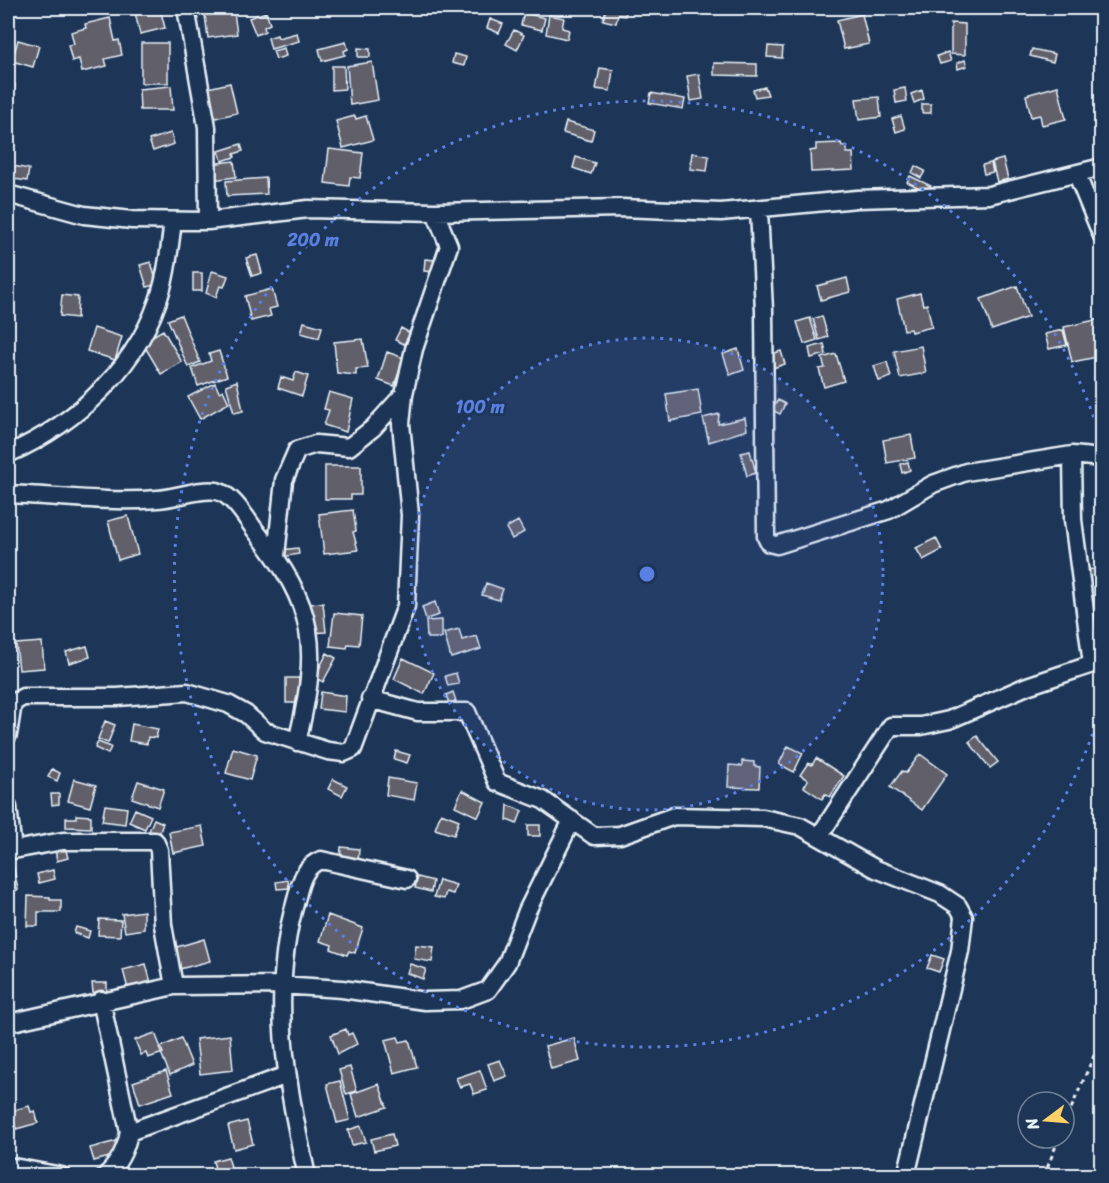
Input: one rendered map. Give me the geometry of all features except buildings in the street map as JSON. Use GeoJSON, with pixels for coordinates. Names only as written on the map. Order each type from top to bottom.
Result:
{"type":"FeatureCollection","features":[{"type":"Feature","properties":{"kind":"street"},"geometry":{"type":"LineString","coordinates":[[186,8],[207,127],[208,221]]}},
{"type":"Feature","properties":{"kind":"street"},"geometry":{"type":"LineString","coordinates":[[8,194],[97,217],[208,221],[308,209],[435,212],[622,208],[721,213],[857,199],[989,195],[1077,175],[1101,167]]}},
{"type":"Feature","properties":{"kind":"street"},"geometry":{"type":"LineString","coordinates":[[1077,175],[1101,236]]}},
{"type":"Feature","properties":{"kind":"street"},"geometry":{"type":"LineString","coordinates":[[759,210],[764,310],[765,505],[768,543],[777,545],[876,516],[933,484],[966,472],[1072,455],[1101,458]]}},
{"type":"Feature","properties":{"kind":"street"},"geometry":{"type":"LineString","coordinates":[[8,735],[13,703],[24,697],[117,697],[176,691],[228,704],[246,714],[265,731],[297,742],[327,751],[344,753],[354,747],[370,699],[403,617],[408,591],[410,515],[401,424],[404,394],[414,349],[447,256],[448,240],[435,212]]}},
{"type":"Feature","properties":{"kind":"street"},"geometry":{"type":"LineString","coordinates":[[8,454],[73,416],[98,395],[132,352],[150,322],[162,288],[173,220]]}},
{"type":"Feature","properties":{"kind":"street"},"geometry":{"type":"LineString","coordinates":[[276,556],[284,480],[297,450],[316,444],[349,447],[373,428],[404,394]]}},
{"type":"Feature","properties":{"kind":"street"},"geometry":{"type":"LineString","coordinates":[[820,835],[891,726],[921,726],[949,720],[1027,686],[1097,662],[1073,520],[1072,455]]}},
{"type":"Feature","properties":{"kind":"street"},"geometry":{"type":"LineString","coordinates":[[8,494],[103,501],[160,499],[217,491],[236,505],[276,556],[301,600],[312,645],[310,679],[297,742]]}},
{"type":"Feature","properties":{"kind":"street"},"geometry":{"type":"LineString","coordinates":[[370,699],[418,712],[467,712],[497,782],[543,800],[594,836],[607,837],[674,816],[780,820],[800,825],[876,869],[940,894],[958,906],[964,917],[960,951],[906,1176]]}},
{"type":"Feature","properties":{"kind":"street"},"geometry":{"type":"LineString","coordinates":[[8,807],[10,851],[63,842],[155,841],[159,850],[163,925],[174,986]]}},
{"type":"Feature","properties":{"kind":"street"},"geometry":{"type":"LineString","coordinates":[[8,1023],[101,1000],[174,986],[280,985],[342,989],[444,1002],[461,1000],[488,990],[507,963],[527,911],[572,820]]}},
{"type":"Feature","properties":{"kind":"street"},"geometry":{"type":"LineString","coordinates":[[307,1176],[283,1054],[280,985],[291,918],[308,867],[315,862],[325,860],[407,879]]}},
{"type":"Feature","properties":{"kind":"street"},"geometry":{"type":"LineString","coordinates":[[101,1000],[129,1132],[126,1148],[115,1167],[105,1176]]}},
{"type":"Feature","properties":{"kind":"street"},"geometry":{"type":"LineString","coordinates":[[129,1132],[287,1075]]}},
{"type":"Feature","properties":{"kind":"street"},"geometry":{"type":"LineString","coordinates":[[8,1166],[62,1176]]}},
{"type":"Feature","properties":{"kind":"path"},"geometry":{"type":"LineString","coordinates":[[1076,1096],[1101,1037]]}},
{"type":"Feature","properties":{"kind":"path"},"geometry":{"type":"LineString","coordinates":[[1044,1176],[1054,1150]]}}]}
